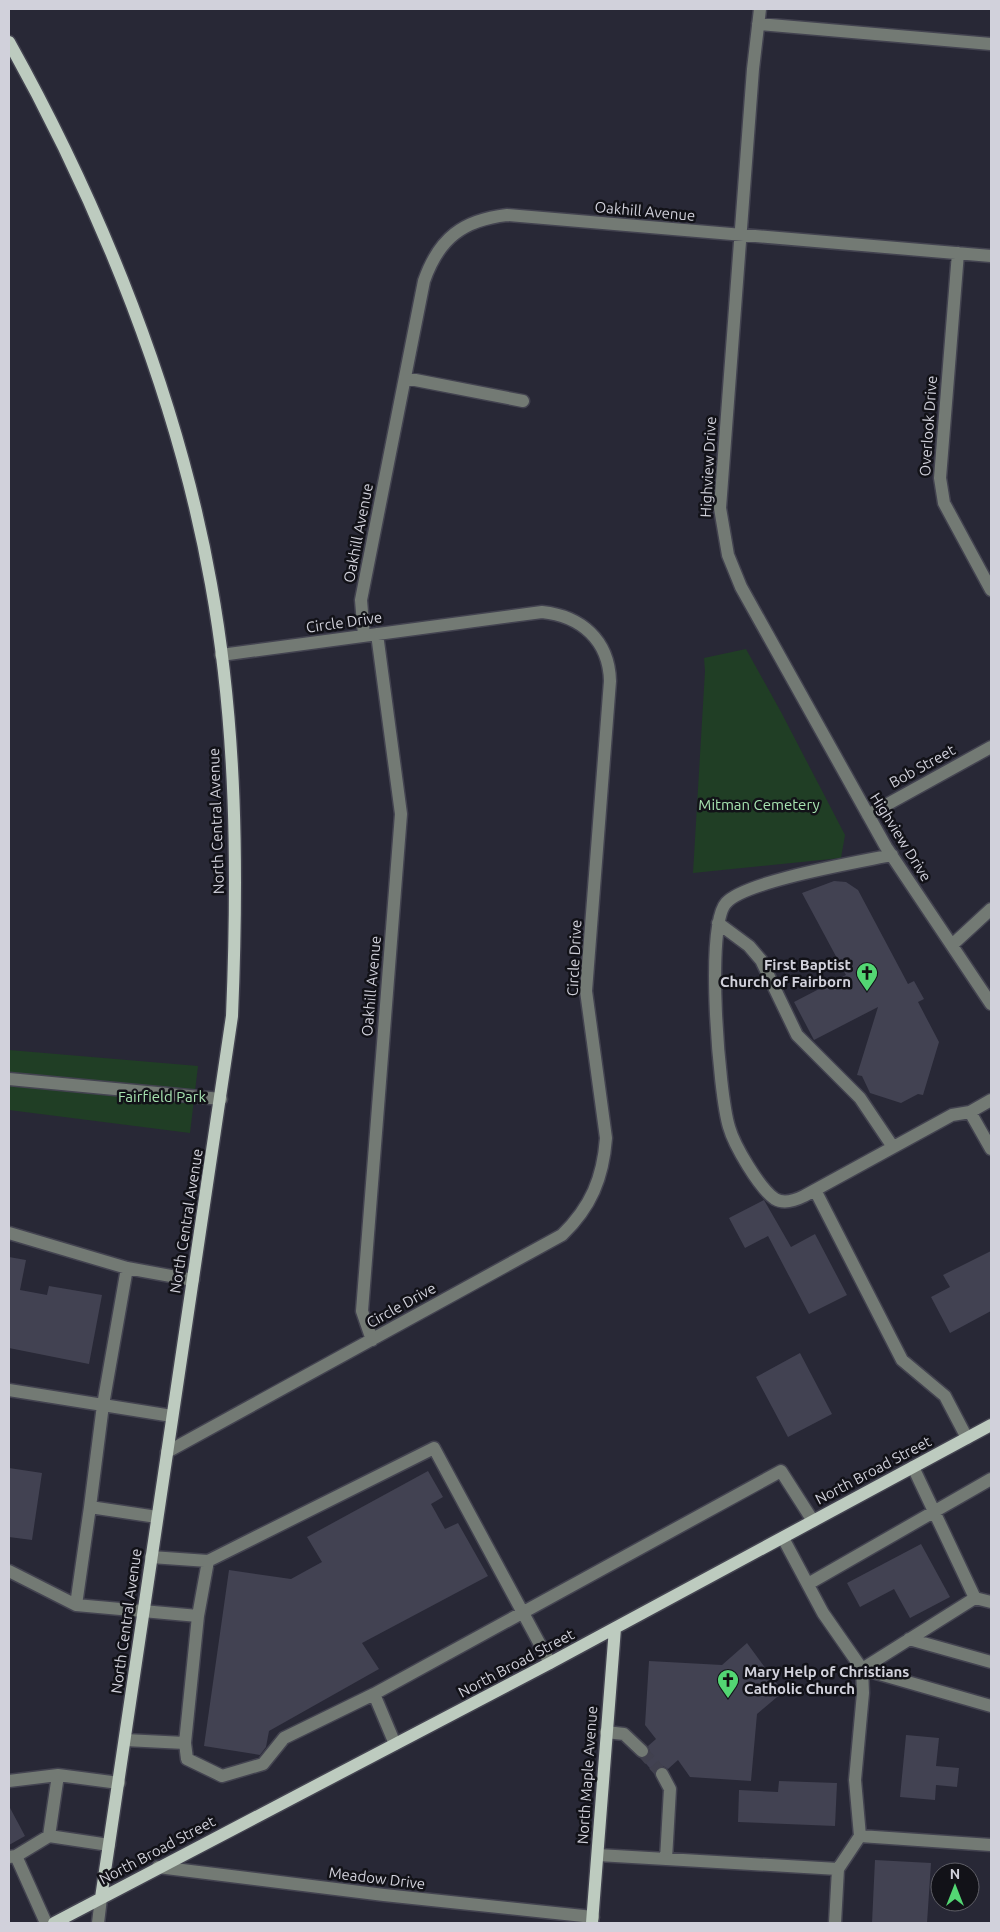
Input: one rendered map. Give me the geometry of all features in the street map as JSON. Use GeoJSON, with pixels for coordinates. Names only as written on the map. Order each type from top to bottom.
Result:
{"type":"FeatureCollection","features":[{"type":"Feature","properties":{"kind":"main road","name":"North Central Avenue"},"geometry":{"type":"LineString","coordinates":[[9,42],[78,177],[124,284],[175,437],[198,521],[212,585],[221,655],[234,810],[236,888],[232,1016],[101,1898]]}},
{"type":"Feature","properties":{"kind":"main road","name":"North Broad Street"},"geometry":{"type":"LineString","coordinates":[[54,1923],[550,1663],[991,1425]]}},
{"type":"Feature","properties":{"kind":"main road","name":"North Maple Avenue"},"geometry":{"type":"LineString","coordinates":[[593,1920],[615,1628]]}},
{"type":"Feature","properties":{"kind":"street","name":"Highview Drive"},"geometry":{"type":"LineString","coordinates":[[760,9],[720,508],[728,555],[741,587],[868,815],[892,855],[991,1004]]}},
{"type":"Feature","properties":{"kind":"street"},"geometry":{"type":"LineString","coordinates":[[758,24],[991,44]]}},
{"type":"Feature","properties":{"kind":"street","name":"Oakhill Avenue"},"geometry":{"type":"LineString","coordinates":[[372,1340],[362,1311],[401,814],[370,635],[361,600],[424,281],[429,266],[447,239],[474,221],[507,215],[991,256]]}},
{"type":"Feature","properties":{"kind":"street","name":"Overlook Drive"},"geometry":{"type":"LineString","coordinates":[[958,253],[940,478],[944,503],[991,590]]}},
{"type":"Feature","properties":{"kind":"street"},"geometry":{"type":"LineString","coordinates":[[405,378],[523,401]]}},
{"type":"Feature","properties":{"kind":"street","name":"Circle Drive"},"geometry":{"type":"LineString","coordinates":[[167,1452],[562,1236],[589,1205],[599,1182],[605,1161],[606,1138],[586,991],[610,681],[607,658],[600,643],[589,630],[576,620],[559,613],[542,612],[221,655]]}},
{"type":"Feature","properties":{"kind":"street","name":"Bob Street"},"geometry":{"type":"LineString","coordinates":[[868,815],[991,747]]}},
{"type":"Feature","properties":{"kind":"street"},"geometry":{"type":"LineString","coordinates":[[892,855],[813,872],[750,890],[727,901],[721,909],[718,923],[716,1015],[729,1126],[743,1160],[776,1199],[796,1199],[952,1115],[970,1112],[991,1100]]}},
{"type":"Feature","properties":{"kind":"street"},"geometry":{"type":"LineString","coordinates":[[952,945],[991,909]]}},
{"type":"Feature","properties":{"kind":"street"},"geometry":{"type":"LineString","coordinates":[[718,923],[749,946],[761,960],[783,1010],[797,1035],[860,1098],[893,1148]]}},
{"type":"Feature","properties":{"kind":"street"},"geometry":{"type":"LineString","coordinates":[[9,1079],[221,1099]]}},
{"type":"Feature","properties":{"kind":"street"},"geometry":{"type":"LineString","coordinates":[[970,1112],[991,1148]]}},
{"type":"Feature","properties":{"kind":"street"},"geometry":{"type":"LineString","coordinates":[[815,1190],[902,1360],[945,1396],[967,1438]]}},
{"type":"Feature","properties":{"kind":"street"},"geometry":{"type":"LineString","coordinates":[[9,1233],[128,1268],[193,1280]]}},
{"type":"Feature","properties":{"kind":"street"},"geometry":{"type":"LineString","coordinates":[[76,1604],[103,1405],[128,1268]]}},
{"type":"Feature","properties":{"kind":"street"},"geometry":{"type":"LineString","coordinates":[[9,1390],[172,1416]]}},
{"type":"Feature","properties":{"kind":"street"},"geometry":{"type":"LineString","coordinates":[[151,1557],[208,1561],[434,1448],[550,1663]]}},
{"type":"Feature","properties":{"kind":"street"},"geometry":{"type":"LineString","coordinates":[[913,1467],[975,1598]]}},
{"type":"Feature","properties":{"kind":"street"},"geometry":{"type":"LineString","coordinates":[[208,1561],[198,1616],[185,1743],[187,1759],[222,1776],[263,1764],[284,1738],[374,1694],[781,1471],[813,1521]]}},
{"type":"Feature","properties":{"kind":"street"},"geometry":{"type":"LineString","coordinates":[[808,1584],[991,1479]]}},
{"type":"Feature","properties":{"kind":"street"},"geometry":{"type":"LineString","coordinates":[[90,1507],[157,1516]]}},
{"type":"Feature","properties":{"kind":"street"},"geometry":{"type":"LineString","coordinates":[[783,1538],[823,1613],[862,1669],[863,1692],[854,1780],[860,1836],[838,1870],[835,1923]]}},
{"type":"Feature","properties":{"kind":"street"},"geometry":{"type":"LineString","coordinates":[[9,1571],[76,1604],[198,1616]]}},
{"type":"Feature","properties":{"kind":"street"},"geometry":{"type":"LineString","coordinates":[[862,1669],[975,1598],[991,1602]]}},
{"type":"Feature","properties":{"kind":"street"},"geometry":{"type":"LineString","coordinates":[[909,1639],[991,1662]]}},
{"type":"Feature","properties":{"kind":"street"},"geometry":{"type":"LineString","coordinates":[[862,1669],[991,1706]]}},
{"type":"Feature","properties":{"kind":"street"},"geometry":{"type":"LineString","coordinates":[[374,1694],[395,1744]]}},
{"type":"Feature","properties":{"kind":"street"},"geometry":{"type":"LineString","coordinates":[[606,1732],[624,1734],[642,1751]]}},
{"type":"Feature","properties":{"kind":"street"},"geometry":{"type":"LineString","coordinates":[[125,1740],[185,1743]]}},
{"type":"Feature","properties":{"kind":"street"},"geometry":{"type":"LineString","coordinates":[[662,1774],[670,1789],[666,1859]]}},
{"type":"Feature","properties":{"kind":"street"},"geometry":{"type":"LineString","coordinates":[[48,1836],[58,1775]]}},
{"type":"Feature","properties":{"kind":"street"},"geometry":{"type":"LineString","coordinates":[[9,1781],[58,1775],[119,1783]]}},
{"type":"Feature","properties":{"kind":"street"},"geometry":{"type":"LineString","coordinates":[[46,1923],[12,1857],[48,1836],[109,1845]]}},
{"type":"Feature","properties":{"kind":"street"},"geometry":{"type":"LineString","coordinates":[[860,1836],[991,1845]]}},
{"type":"Feature","properties":{"kind":"street"},"geometry":{"type":"LineString","coordinates":[[598,1855],[838,1870]]}},
{"type":"Feature","properties":{"kind":"street","name":"Meadow Drive"},"geometry":{"type":"LineString","coordinates":[[158,1867],[593,1920]]}},
{"type":"Feature","properties":{"kind":"street","name":"North Central Avenue"},"geometry":{"type":"LineString","coordinates":[[98,1923],[101,1898]]}},
{"type":"Feature","properties":{"kind":"green space","name":"Mitman Cemetery"},"geometry":{"type":"Polygon","coordinates":[[[746,649],[845,835],[841,858],[693,873],[705,671],[704,658],[746,649]]]}},
{"type":"Feature","properties":{"kind":"green space","name":"Fairfield Park"},"geometry":{"type":"Polygon","coordinates":[[[9,1050],[198,1066],[190,1133],[9,1110],[9,1050]]]}},
{"type":"Feature","properties":{"kind":"building","name":"First Baptist Church of Fairborn"},"geometry":{"type":"Polygon","coordinates":[[[834,881],[846,882],[858,890],[908,984],[914,981],[924,999],[918,1002],[939,1042],[923,1095],[918,1094],[901,1103],[870,1093],[862,1076],[857,1075],[878,1007],[814,1040],[794,1002],[846,975],[802,893],[834,881]]]}},
{"type":"Feature","properties":{"kind":"building"},"geometry":{"type":"Polygon","coordinates":[[[764,1200],[791,1247],[815,1234],[847,1295],[809,1314],[768,1236],[745,1248],[729,1218],[764,1200]]]}},
{"type":"Feature","properties":{"kind":"building"},"geometry":{"type":"Polygon","coordinates":[[[991,1251],[991,1311],[950,1333],[931,1297],[950,1287],[943,1275],[991,1251]]]}},
{"type":"Feature","properties":{"kind":"building"},"geometry":{"type":"Polygon","coordinates":[[[9,1257],[26,1260],[20,1290],[47,1295],[49,1286],[102,1295],[89,1364],[9,1348],[9,1257]]]}},
{"type":"Feature","properties":{"kind":"building"},"geometry":{"type":"Polygon","coordinates":[[[800,1353],[832,1414],[788,1437],[756,1377],[800,1353]]]}},
{"type":"Feature","properties":{"kind":"building"},"geometry":{"type":"Polygon","coordinates":[[[9,1468],[42,1473],[32,1540],[9,1537],[9,1468]]]}},
{"type":"Feature","properties":{"kind":"building"},"geometry":{"type":"Polygon","coordinates":[[[428,1471],[443,1497],[431,1504],[445,1529],[458,1523],[488,1576],[362,1643],[379,1669],[269,1731],[266,1747],[260,1755],[204,1746],[229,1570],[291,1579],[322,1562],[307,1537],[428,1471]]]}},
{"type":"Feature","properties":{"kind":"building"},"geometry":{"type":"Polygon","coordinates":[[[921,1544],[950,1597],[910,1618],[894,1589],[860,1607],[847,1583],[921,1544]]]}},
{"type":"Feature","properties":{"kind":"building"},"geometry":{"type":"Polygon","coordinates":[[[747,1643],[783,1692],[757,1714],[751,1781],[690,1777],[678,1760],[668,1769],[663,1766],[658,1767],[654,1773],[642,1759],[648,1756],[650,1752],[648,1746],[656,1739],[645,1725],[649,1661],[722,1665],[747,1643]]]}},
{"type":"Feature","properties":{"kind":"building"},"geometry":{"type":"Polygon","coordinates":[[[906,1735],[939,1738],[936,1766],[959,1768],[957,1787],[936,1785],[935,1800],[900,1797],[906,1735]]]}},
{"type":"Feature","properties":{"kind":"building"},"geometry":{"type":"Polygon","coordinates":[[[779,1781],[837,1783],[835,1826],[738,1822],[739,1790],[778,1792],[779,1781]]]}},
{"type":"Feature","properties":{"kind":"building"},"geometry":{"type":"Polygon","coordinates":[[[9,1806],[25,1836],[9,1845],[9,1806]]]}},
{"type":"Feature","properties":{"kind":"building"},"geometry":{"type":"Polygon","coordinates":[[[875,1860],[930,1863],[927,1923],[872,1923],[875,1860]]]}},
{"type":"Feature","properties":{"kind":"tunnel"},"geometry":{"type":"LineString","coordinates":[[642,1751],[662,1774]]}},
{"type":"Feature","properties":{"kind":"place","name":"First Baptist Church of Fairborn"},"geometry":{"type":"Point","coordinates":[867,992]}},
{"type":"Feature","properties":{"kind":"place","name":"Mary Help of Christians Catholic Church"},"geometry":{"type":"Point","coordinates":[728,1699]}}]}
